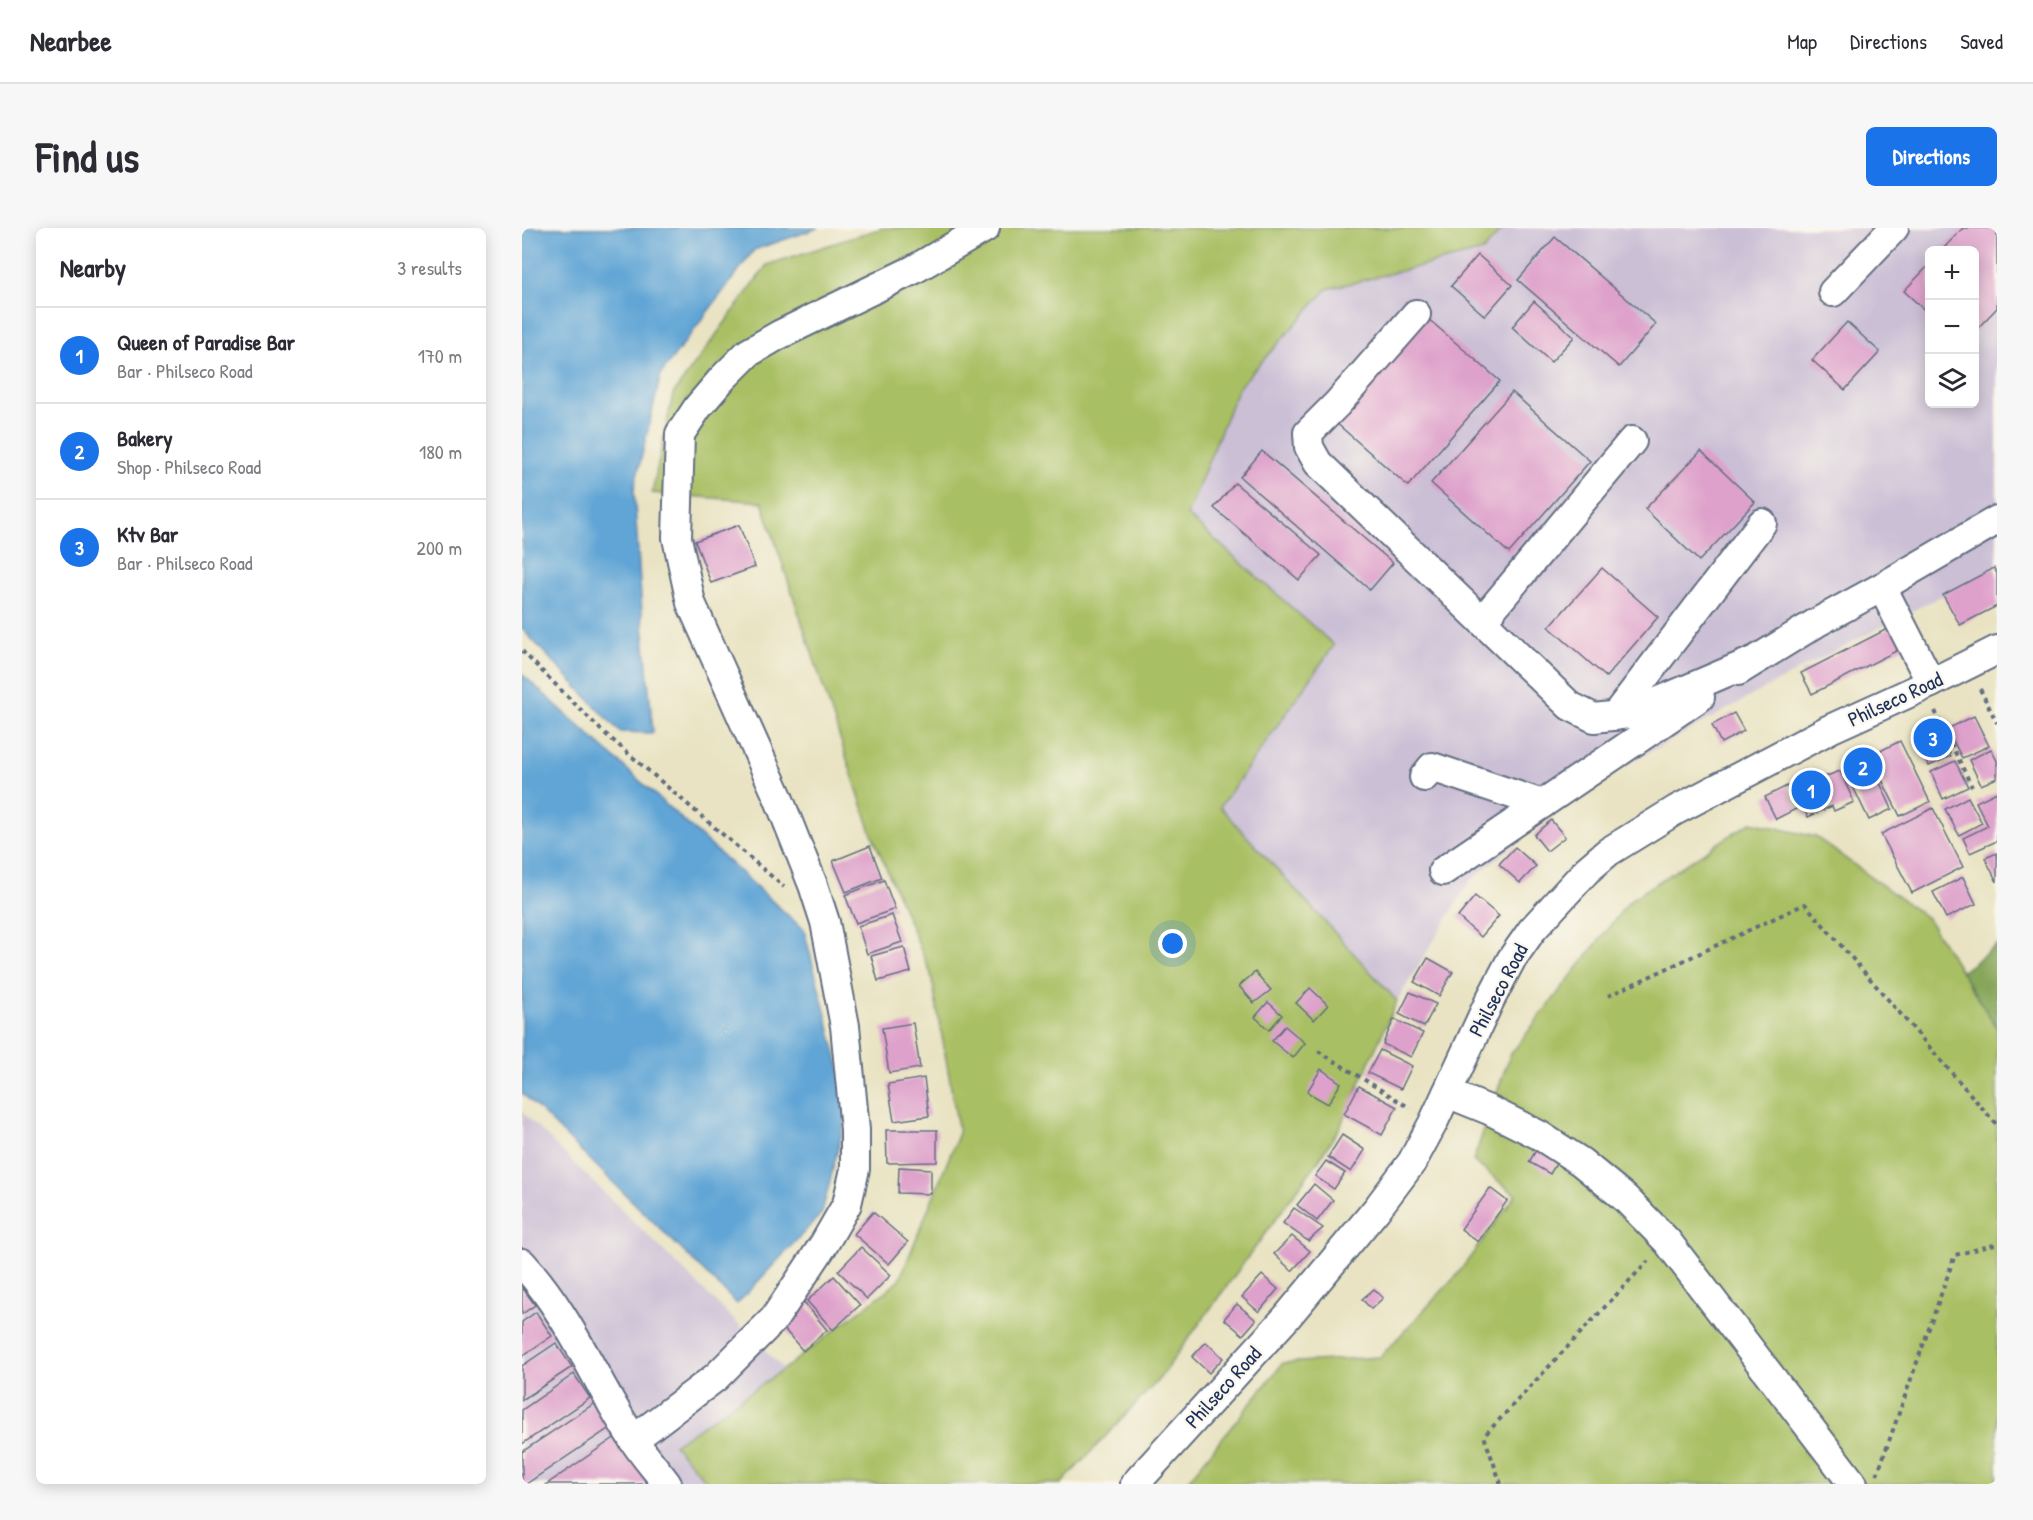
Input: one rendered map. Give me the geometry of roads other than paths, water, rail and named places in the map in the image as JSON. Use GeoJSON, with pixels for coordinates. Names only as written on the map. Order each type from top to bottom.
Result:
{"type":"FeatureCollection","features":[{"type":"Feature","properties":{"kind":"street"},"geometry":{"type":"LineString","coordinates":[[633,1440],[716,1377],[774,1319],[824,1244],[847,1204],[855,1169],[855,1130],[845,1026],[825,922],[778,797],[691,603],[683,574],[677,538],[680,434],[722,379],[748,353],[779,335],[913,270],[985,228]]}},
{"type":"Feature","properties":{"kind":"street"},"geometry":{"type":"LineString","coordinates":[[1833,292],[1894,228]]}},
{"type":"Feature","properties":{"kind":"street"},"geometry":{"type":"LineString","coordinates":[[1416,314],[1337,404],[1308,433],[1309,447],[1318,463],[1570,706],[1594,718],[1629,714],[1753,661]]}},
{"type":"Feature","properties":{"kind":"street"},"geometry":{"type":"LineString","coordinates":[[1482,621],[1632,441]]}},
{"type":"Feature","properties":{"kind":"street"},"geometry":{"type":"LineString","coordinates":[[1443,871],[1753,661],[1997,520]]}},
{"type":"Feature","properties":{"kind":"street"},"geometry":{"type":"LineString","coordinates":[[1615,716],[1762,523]]}},
{"type":"Feature","properties":{"kind":"street"},"geometry":{"type":"LineString","coordinates":[[1882,587],[1927,685]]}},
{"type":"Feature","properties":{"kind":"street","name":"Philseco Road"},"geometry":{"type":"LineString","coordinates":[[1135,1484],[1286,1318],[1376,1210],[1412,1162],[1511,960],[1532,930],[1587,870],[1617,847],[1676,810],[1830,729],[1997,650]]}},
{"type":"Feature","properties":{"kind":"street"},"geometry":{"type":"LineString","coordinates":[[1424,777],[1432,767],[1542,804]]}},
{"type":"Feature","properties":{"kind":"street"},"geometry":{"type":"LineString","coordinates":[[1447,1093],[1489,1110],[1539,1135],[1581,1162],[1625,1198],[1666,1241],[1853,1484]]}},
{"type":"Feature","properties":{"kind":"street"},"geometry":{"type":"LineString","coordinates":[[522,1263],[541,1283],[575,1337],[633,1440],[667,1484]]}},
{"type":"Feature","properties":{"kind":"water"},"geometry":{"type":"Polygon","coordinates":[[[522,228],[818,228],[754,250],[661,374],[634,489],[653,733],[620,732],[522,629],[522,228]]]}},
{"type":"Feature","properties":{"kind":"water"},"geometry":{"type":"Polygon","coordinates":[[[522,674],[804,930],[849,1104],[822,1213],[737,1304],[522,1093],[522,674]]]}},
{"type":"Feature","properties":{"kind":"place","name":"Ktv Bar"},"geometry":{"type":"Point","coordinates":[1933,738]}},
{"type":"Feature","properties":{"kind":"place","name":"Bakery"},"geometry":{"type":"Point","coordinates":[1863,767]}},
{"type":"Feature","properties":{"kind":"place","name":"Queen of Paradise Bar"},"geometry":{"type":"Point","coordinates":[1811,790]}}]}
